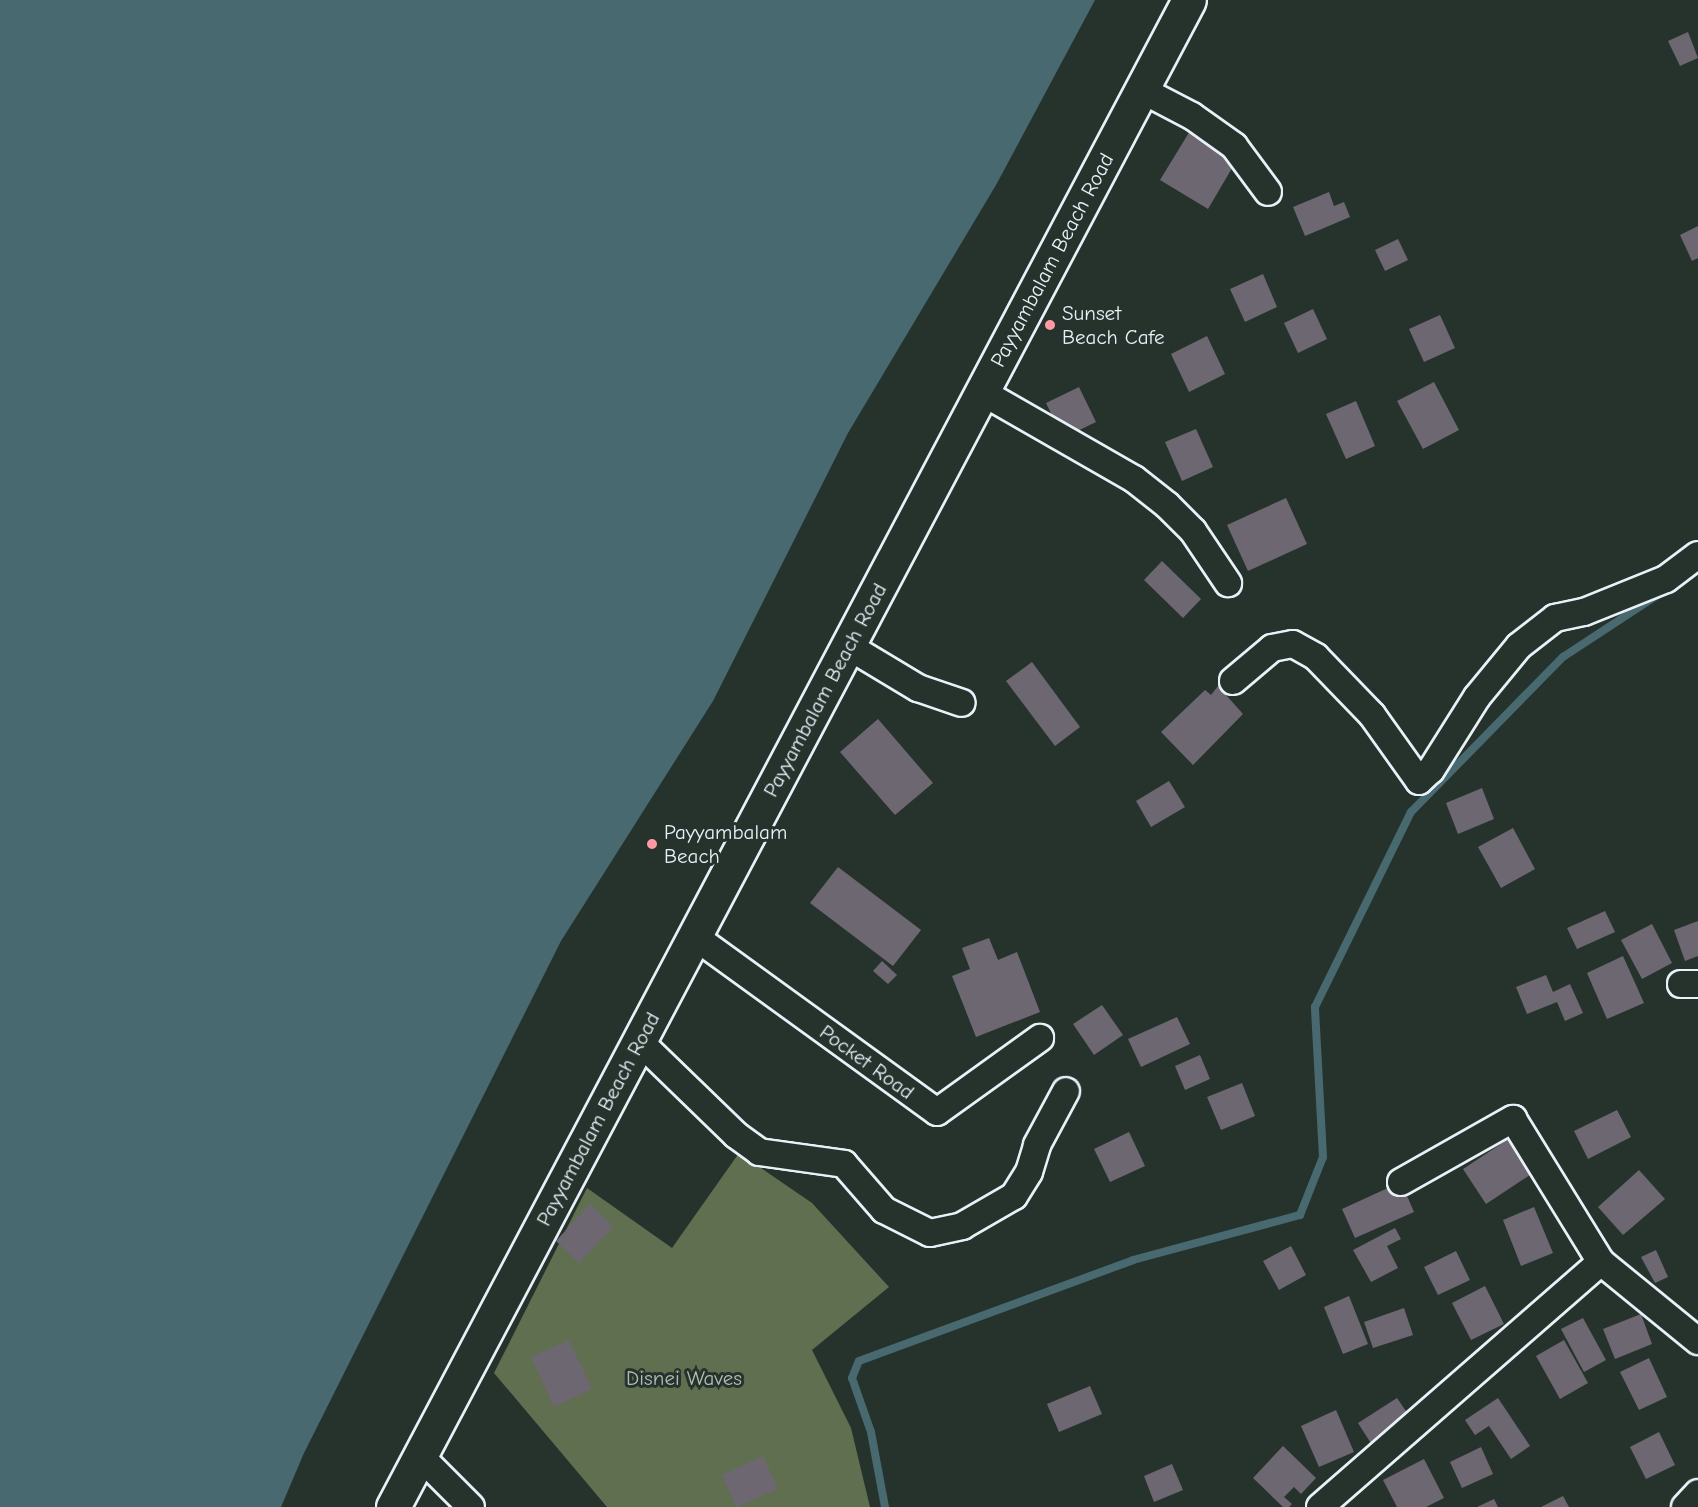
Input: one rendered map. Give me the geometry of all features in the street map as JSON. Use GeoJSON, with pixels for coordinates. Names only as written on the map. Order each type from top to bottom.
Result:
{"type":"FeatureCollection","features":[{"type":"Feature","properties":{"kind":"main road","name":"Payyambalam Beach Road"},"geometry":{"type":"LineString","coordinates":[[393,1507],[1189,0]]}},
{"type":"Feature","properties":{"kind":"street"},"geometry":{"type":"LineString","coordinates":[[1142,90],[1192,116],[1234,146],[1268,192]]}},
{"type":"Feature","properties":{"kind":"street"},"geometry":{"type":"LineString","coordinates":[[982,392],[1134,479],[1167,505],[1193,531],[1228,583]]}},
{"type":"Feature","properties":{"kind":"street"},"geometry":{"type":"LineString","coordinates":[[1233,681],[1272,648],[1293,644],[1316,657],[1372,715],[1419,781],[1431,770],[1477,697],[1519,646],[1555,618],[1584,612],[1666,579],[1698,555]]}},
{"type":"Feature","properties":{"kind":"street"},"geometry":{"type":"LineString","coordinates":[[848,646],[902,679],[962,702]]}},
{"type":"Feature","properties":{"kind":"street","name":"Pocket Road"},"geometry":{"type":"LineString","coordinates":[[694,936],[937,1112],[1040,1038]]}},
{"type":"Feature","properties":{"kind":"street"},"geometry":{"type":"LineString","coordinates":[[639,1041],[736,1135],[759,1152],[844,1164],[884,1210],[930,1233],[962,1226],[1014,1196],[1029,1172],[1037,1145],[1066,1091]]}},
{"type":"Feature","properties":{"kind":"street"},"geometry":{"type":"LineString","coordinates":[[1401,1182],[1513,1119],[1601,1262],[1698,1341]]}},
{"type":"Feature","properties":{"kind":"street"},"geometry":{"type":"LineString","coordinates":[[1320,1507],[1601,1262]]}},
{"type":"Feature","properties":{"kind":"street"},"geometry":{"type":"LineString","coordinates":[[420,1456],[471,1507]]}},
{"type":"Feature","properties":{"kind":"street"},"geometry":{"type":"LineString","coordinates":[[1684,1507],[1698,1493]]}},
{"type":"Feature","properties":{"kind":"green space","name":"Disnei Waves"},"geometry":{"type":"Polygon","coordinates":[[[739,1153],[812,1203],[889,1287],[812,1350],[851,1428],[870,1507],[607,1507],[494,1373],[587,1188],[672,1248],[739,1153]]]}},
{"type":"Feature","properties":{"kind":"water"},"geometry":{"type":"Polygon","coordinates":[[[0,0],[1095,0],[996,185],[848,433],[713,701],[561,941],[304,1453],[281,1507],[0,1507],[0,0]]]}},
{"type":"Feature","properties":{"kind":"building"},"geometry":{"type":"Polygon","coordinates":[[[1688,32],[1698,58],[1680,66],[1668,41],[1688,32]]]}},
{"type":"Feature","properties":{"kind":"building"},"geometry":{"type":"Polygon","coordinates":[[[1193,126],[1226,146],[1221,154],[1235,163],[1208,209],[1160,180],[1193,126]]]}},
{"type":"Feature","properties":{"kind":"building"},"geometry":{"type":"Polygon","coordinates":[[[1329,192],[1334,206],[1344,202],[1350,217],[1305,236],[1293,207],[1329,192]]]}},
{"type":"Feature","properties":{"kind":"building"},"geometry":{"type":"Polygon","coordinates":[[[1698,226],[1698,258],[1692,261],[1680,235],[1698,226]]]}},
{"type":"Feature","properties":{"kind":"building"},"geometry":{"type":"Polygon","coordinates":[[[1398,239],[1408,260],[1385,271],[1375,250],[1398,239]]]}},
{"type":"Feature","properties":{"kind":"building"},"geometry":{"type":"Polygon","coordinates":[[[1263,274],[1277,307],[1245,322],[1230,289],[1263,274]]]}},
{"type":"Feature","properties":{"kind":"building"},"geometry":{"type":"Polygon","coordinates":[[[1313,309],[1327,339],[1298,353],[1284,323],[1313,309]]]}},
{"type":"Feature","properties":{"kind":"building"},"geometry":{"type":"Polygon","coordinates":[[[1440,315],[1455,348],[1424,362],[1409,329],[1440,315]]]}},
{"type":"Feature","properties":{"kind":"building"},"geometry":{"type":"Polygon","coordinates":[[[1207,336],[1225,374],[1189,392],[1171,354],[1207,336]]]}},
{"type":"Feature","properties":{"kind":"building"},"geometry":{"type":"Polygon","coordinates":[[[1434,382],[1459,430],[1423,449],[1397,401],[1434,382]]]}},
{"type":"Feature","properties":{"kind":"building"},"geometry":{"type":"Polygon","coordinates":[[[1079,387],[1096,422],[1063,438],[1046,403],[1079,387]]]}},
{"type":"Feature","properties":{"kind":"building"},"geometry":{"type":"Polygon","coordinates":[[[1356,401],[1375,446],[1346,459],[1326,414],[1356,401]]]}},
{"type":"Feature","properties":{"kind":"building"},"geometry":{"type":"Polygon","coordinates":[[[1196,429],[1213,467],[1182,481],[1165,442],[1196,429]]]}},
{"type":"Feature","properties":{"kind":"building"},"geometry":{"type":"Polygon","coordinates":[[[1286,498],[1307,544],[1248,571],[1227,525],[1286,498]]]}},
{"type":"Feature","properties":{"kind":"building"},"geometry":{"type":"Polygon","coordinates":[[[1162,561],[1201,599],[1183,618],[1144,580],[1162,561]]]}},
{"type":"Feature","properties":{"kind":"building"},"geometry":{"type":"Polygon","coordinates":[[[1032,662],[1080,727],[1055,746],[1006,681],[1032,662]]]}},
{"type":"Feature","properties":{"kind":"building"},"geometry":{"type":"Polygon","coordinates":[[[1218,686],[1243,714],[1193,765],[1161,732],[1205,690],[1211,695],[1218,686]]]}},
{"type":"Feature","properties":{"kind":"building"},"geometry":{"type":"Polygon","coordinates":[[[878,719],[933,783],[895,815],[840,752],[878,719]]]}},
{"type":"Feature","properties":{"kind":"building"},"geometry":{"type":"Polygon","coordinates":[[[1169,781],[1185,807],[1151,827],[1136,801],[1169,781]]]}},
{"type":"Feature","properties":{"kind":"building"},"geometry":{"type":"Polygon","coordinates":[[[1482,788],[1494,819],[1458,834],[1446,803],[1482,788]]]}},
{"type":"Feature","properties":{"kind":"building"},"geometry":{"type":"Polygon","coordinates":[[[1513,828],[1535,869],[1501,888],[1478,847],[1513,828]]]}},
{"type":"Feature","properties":{"kind":"building"},"geometry":{"type":"Polygon","coordinates":[[[838,867],[921,930],[893,966],[810,903],[838,867]]]}},
{"type":"Feature","properties":{"kind":"building"},"geometry":{"type":"Polygon","coordinates":[[[1605,911],[1615,932],[1577,949],[1567,928],[1605,911]]]}},
{"type":"Feature","properties":{"kind":"building"},"geometry":{"type":"Polygon","coordinates":[[[1698,921],[1698,956],[1685,961],[1674,930],[1698,921]]]}},
{"type":"Feature","properties":{"kind":"building"},"geometry":{"type":"Polygon","coordinates":[[[1652,924],[1672,963],[1642,979],[1621,940],[1652,924]]]}},
{"type":"Feature","properties":{"kind":"building"},"geometry":{"type":"Polygon","coordinates":[[[989,938],[998,960],[1017,952],[1040,1012],[976,1037],[952,976],[970,969],[962,948],[989,938]]]}},
{"type":"Feature","properties":{"kind":"building"},"geometry":{"type":"Polygon","coordinates":[[[1623,956],[1644,1003],[1607,1019],[1587,973],[1623,956]]]}},
{"type":"Feature","properties":{"kind":"building"},"geometry":{"type":"Polygon","coordinates":[[[882,961],[897,975],[888,984],[873,971],[882,961]]]}},
{"type":"Feature","properties":{"kind":"building"},"geometry":{"type":"Polygon","coordinates":[[[1546,975],[1553,992],[1570,984],[1583,1013],[1565,1021],[1557,1002],[1527,1014],[1516,987],[1546,975]]]}},
{"type":"Feature","properties":{"kind":"building"},"geometry":{"type":"Polygon","coordinates":[[[1102,1005],[1123,1035],[1094,1055],[1073,1024],[1102,1005]]]}},
{"type":"Feature","properties":{"kind":"building"},"geometry":{"type":"Polygon","coordinates":[[[1177,1017],[1190,1044],[1141,1067],[1128,1039],[1177,1017]]]}},
{"type":"Feature","properties":{"kind":"building"},"geometry":{"type":"Polygon","coordinates":[[[1200,1055],[1210,1079],[1185,1090],[1175,1066],[1200,1055]]]}},
{"type":"Feature","properties":{"kind":"building"},"geometry":{"type":"Polygon","coordinates":[[[1242,1083],[1255,1116],[1221,1130],[1207,1097],[1242,1083]]]}},
{"type":"Feature","properties":{"kind":"building"},"geometry":{"type":"Polygon","coordinates":[[[1617,1110],[1631,1137],[1588,1159],[1574,1131],[1617,1110]]]}},
{"type":"Feature","properties":{"kind":"building"},"geometry":{"type":"Polygon","coordinates":[[[1129,1132],[1145,1166],[1110,1182],[1094,1149],[1129,1132]]]}},
{"type":"Feature","properties":{"kind":"building"},"geometry":{"type":"Polygon","coordinates":[[[1513,1136],[1536,1171],[1486,1204],[1463,1169],[1513,1136]]]}},
{"type":"Feature","properties":{"kind":"building"},"geometry":{"type":"Polygon","coordinates":[[[1639,1170],[1665,1199],[1623,1235],[1598,1207],[1639,1170]]]}},
{"type":"Feature","properties":{"kind":"building"},"geometry":{"type":"Polygon","coordinates":[[[1401,1182],[1414,1212],[1355,1238],[1342,1209],[1401,1182]]]}},
{"type":"Feature","properties":{"kind":"building"},"geometry":{"type":"Polygon","coordinates":[[[590,1204],[613,1227],[579,1263],[556,1241],[590,1204]]]}},
{"type":"Feature","properties":{"kind":"building"},"geometry":{"type":"Polygon","coordinates":[[[1534,1207],[1553,1253],[1521,1266],[1503,1220],[1534,1207]]]}},
{"type":"Feature","properties":{"kind":"building"},"geometry":{"type":"Polygon","coordinates":[[[1395,1228],[1401,1239],[1387,1246],[1398,1268],[1371,1282],[1353,1250],[1395,1228]]]}},
{"type":"Feature","properties":{"kind":"building"},"geometry":{"type":"Polygon","coordinates":[[[1291,1246],[1306,1275],[1279,1290],[1263,1261],[1291,1246]]]}},
{"type":"Feature","properties":{"kind":"building"},"geometry":{"type":"Polygon","coordinates":[[[1656,1250],[1668,1277],[1655,1283],[1641,1257],[1656,1250]]]}},
{"type":"Feature","properties":{"kind":"building"},"geometry":{"type":"Polygon","coordinates":[[[1456,1251],[1470,1280],[1438,1295],[1424,1267],[1456,1251]]]}},
{"type":"Feature","properties":{"kind":"building"},"geometry":{"type":"Polygon","coordinates":[[[1485,1286],[1504,1324],[1471,1340],[1452,1303],[1485,1286]]]}},
{"type":"Feature","properties":{"kind":"building"},"geometry":{"type":"Polygon","coordinates":[[[1349,1296],[1368,1344],[1343,1354],[1324,1307],[1349,1296]]]}},
{"type":"Feature","properties":{"kind":"building"},"geometry":{"type":"Polygon","coordinates":[[[1404,1308],[1413,1335],[1373,1348],[1364,1322],[1404,1308]]]}},
{"type":"Feature","properties":{"kind":"building"},"geometry":{"type":"Polygon","coordinates":[[[1641,1314],[1652,1344],[1615,1359],[1603,1329],[1641,1314]]]}},
{"type":"Feature","properties":{"kind":"building"},"geometry":{"type":"Polygon","coordinates":[[[1583,1318],[1606,1360],[1584,1372],[1561,1329],[1583,1318]]]}},
{"type":"Feature","properties":{"kind":"building"},"geometry":{"type":"Polygon","coordinates":[[[569,1340],[592,1389],[554,1407],[531,1357],[569,1340]]]}},
{"type":"Feature","properties":{"kind":"building"},"geometry":{"type":"Polygon","coordinates":[[[1564,1340],[1588,1383],[1560,1399],[1536,1356],[1564,1340]]]}},
{"type":"Feature","properties":{"kind":"building"},"geometry":{"type":"Polygon","coordinates":[[[1649,1358],[1667,1397],[1639,1410],[1620,1372],[1649,1358]]]}},
{"type":"Feature","properties":{"kind":"building"},"geometry":{"type":"Polygon","coordinates":[[[1090,1386],[1102,1414],[1059,1432],[1047,1404],[1090,1386]]]}},
{"type":"Feature","properties":{"kind":"building"},"geometry":{"type":"Polygon","coordinates":[[[1397,1398],[1412,1420],[1372,1445],[1358,1423],[1397,1398]]]}},
{"type":"Feature","properties":{"kind":"building"},"geometry":{"type":"Polygon","coordinates":[[[1498,1398],[1530,1446],[1511,1459],[1489,1426],[1475,1435],[1465,1420],[1498,1398]]]}},
{"type":"Feature","properties":{"kind":"building"},"geometry":{"type":"Polygon","coordinates":[[[1336,1410],[1354,1452],[1319,1467],[1301,1426],[1336,1410]]]}},
{"type":"Feature","properties":{"kind":"building"},"geometry":{"type":"Polygon","coordinates":[[[1659,1432],[1675,1465],[1646,1479],[1630,1447],[1659,1432]]]}},
{"type":"Feature","properties":{"kind":"building"},"geometry":{"type":"Polygon","coordinates":[[[1283,1446],[1316,1478],[1301,1494],[1294,1487],[1284,1497],[1292,1504],[1289,1507],[1283,1507],[1253,1478],[1283,1446]]]}},
{"type":"Feature","properties":{"kind":"building"},"geometry":{"type":"Polygon","coordinates":[[[1481,1447],[1493,1474],[1462,1488],[1450,1462],[1481,1447]]]}},
{"type":"Feature","properties":{"kind":"building"},"geometry":{"type":"Polygon","coordinates":[[[763,1456],[778,1489],[736,1507],[722,1475],[763,1456]]]}},
{"type":"Feature","properties":{"kind":"building"},"geometry":{"type":"Polygon","coordinates":[[[1424,1459],[1444,1498],[1426,1507],[1397,1507],[1383,1480],[1424,1459]]]}},
{"type":"Feature","properties":{"kind":"building"},"geometry":{"type":"Polygon","coordinates":[[[1172,1464],[1183,1490],[1154,1502],[1144,1476],[1172,1464]]]}},
{"type":"Feature","properties":{"kind":"building"},"geometry":{"type":"Polygon","coordinates":[[[1563,1496],[1569,1507],[1541,1507],[1563,1496]]]}},
{"type":"Feature","properties":{"kind":"building"},"geometry":{"type":"Polygon","coordinates":[[[1494,1499],[1498,1507],[1477,1507],[1494,1499]]]}},
{"type":"Feature","properties":{"kind":"waterway"},"geometry":{"type":"LineString","coordinates":[[885,1507],[871,1432],[852,1378],[859,1361],[1133,1260],[1300,1215],[1323,1157],[1315,1007],[1411,812],[1563,657],[1659,594]]}},
{"type":"Feature","properties":{"kind":"place","name":"Sunset Beach Cafe"},"geometry":{"type":"Point","coordinates":[1050,325]}},
{"type":"Feature","properties":{"kind":"place","name":"Payyambalam Beach"},"geometry":{"type":"Point","coordinates":[652,844]}}]}
